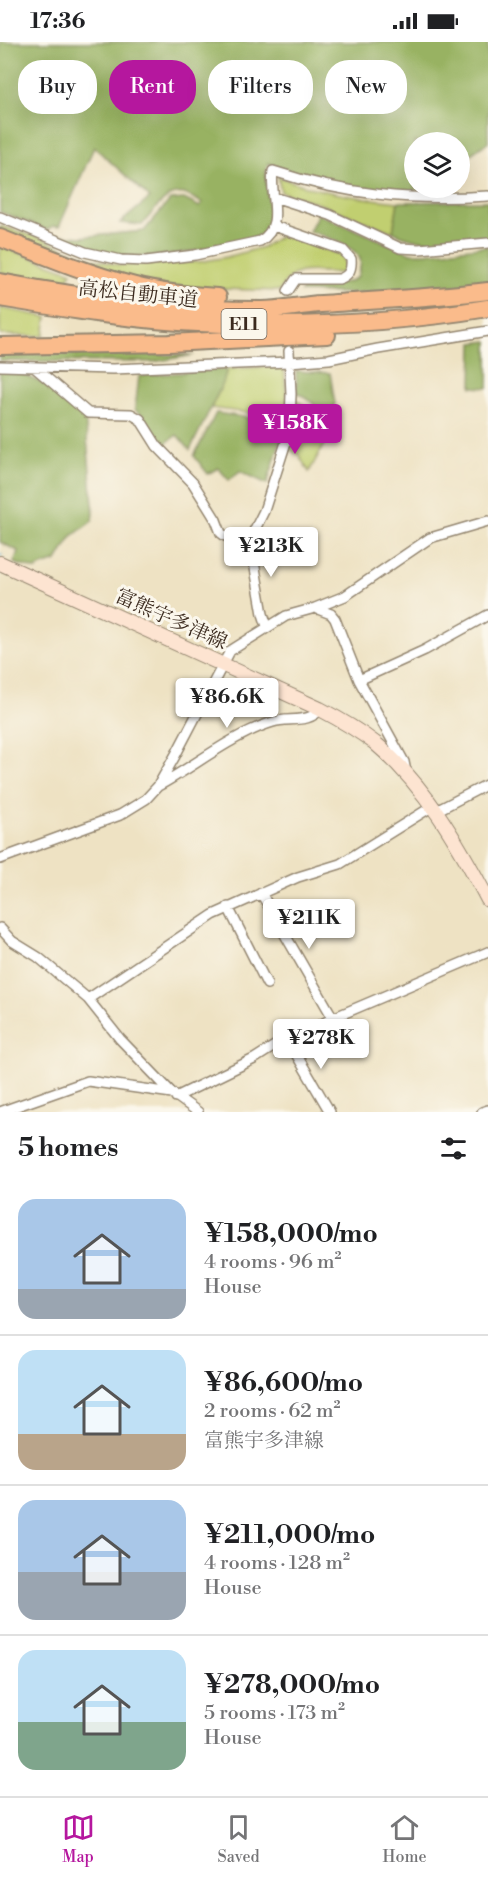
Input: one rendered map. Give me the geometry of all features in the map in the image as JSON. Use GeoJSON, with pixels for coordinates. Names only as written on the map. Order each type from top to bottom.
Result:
{"type":"FeatureCollection","features":[{"type":"Feature","properties":{"kind":"highway"},"geometry":{"type":"LineString","coordinates":[[0,238],[86,272],[132,285],[194,295],[320,304]]}},
{"type":"Feature","properties":{"kind":"highway","name":"高松自動車道"},"geometry":{"type":"LineString","coordinates":[[0,282],[81,296],[190,307],[263,310],[439,297],[488,291]]}},
{"type":"Feature","properties":{"kind":"highway","name":"高松自動車道"},"geometry":{"type":"LineString","coordinates":[[0,298],[100,314],[198,323],[359,324],[414,319],[488,308]]}},
{"type":"Feature","properties":{"kind":"highway"},"geometry":{"type":"LineString","coordinates":[[0,346],[169,343],[316,336],[406,328],[488,313]]}},
{"type":"Feature","properties":{"kind":"main road","name":"富熊宇多津線"},"geometry":{"type":"LineString","coordinates":[[0,563],[320,709],[374,742],[407,775],[434,809],[456,842],[488,900]]}},
{"type":"Feature","properties":{"kind":"street"},"geometry":{"type":"LineString","coordinates":[[1,218],[85,252],[133,261],[195,255],[260,242],[274,226],[273,171],[328,187],[377,196],[488,196]]}},
{"type":"Feature","properties":{"kind":"street"},"geometry":{"type":"LineString","coordinates":[[274,197],[330,215],[400,248],[419,249],[488,243]]}},
{"type":"Feature","properties":{"kind":"street"},"geometry":{"type":"LineString","coordinates":[[274,226],[343,250],[351,259],[350,272],[345,277],[296,279],[288,291]]}},
{"type":"Feature","properties":{"kind":"street"},"geometry":{"type":"LineString","coordinates":[[0,366],[123,369],[289,362],[329,359],[488,331]]}},
{"type":"Feature","properties":{"kind":"street"},"geometry":{"type":"LineString","coordinates":[[267,626],[262,614],[250,539],[264,511],[288,436],[291,394],[289,351]]}},
{"type":"Feature","properties":{"kind":"street"},"geometry":{"type":"LineString","coordinates":[[34,367],[88,413],[131,414],[140,419],[157,446],[193,483],[216,520],[220,533],[225,536],[250,539]]}},
{"type":"Feature","properties":{"kind":"street"},"geometry":{"type":"LineString","coordinates":[[158,786],[230,651],[286,616],[345,596],[430,538],[488,521]]}},
{"type":"Feature","properties":{"kind":"street"},"geometry":{"type":"LineString","coordinates":[[315,608],[331,614],[335,619],[359,680],[404,762],[407,775]]}},
{"type":"Feature","properties":{"kind":"street"},"geometry":{"type":"LineString","coordinates":[[359,680],[433,646],[488,615]]}},
{"type":"Feature","properties":{"kind":"street"},"geometry":{"type":"LineString","coordinates":[[0,860],[120,815],[138,806],[158,786],[255,729],[285,719],[309,718],[317,714],[320,709]]}},
{"type":"Feature","properties":{"kind":"street"},"geometry":{"type":"LineString","coordinates":[[88,999],[181,935],[228,908],[298,877],[340,864],[434,809],[488,784]]}},
{"type":"Feature","properties":{"kind":"street"},"geometry":{"type":"LineString","coordinates":[[261,893],[333,1018]]}},
{"type":"Feature","properties":{"kind":"street"},"geometry":{"type":"LineString","coordinates":[[228,908],[267,984]]}},
{"type":"Feature","properties":{"kind":"street"},"geometry":{"type":"LineString","coordinates":[[0,928],[12,941],[38,957],[88,999],[120,1039],[174,1095],[198,1112]]}},
{"type":"Feature","properties":{"kind":"street"},"geometry":{"type":"LineString","coordinates":[[0,1112],[88,1081],[174,1095],[254,1059],[276,1045],[289,1042],[333,1018],[488,952]]}},
{"type":"Feature","properties":{"kind":"street"},"geometry":{"type":"LineString","coordinates":[[289,1042],[330,1112]]}},
{"type":"Feature","properties":{"kind":"street"},"geometry":{"type":"LineString","coordinates":[[482,1112],[488,1110]]}},
{"type":"Feature","properties":{"kind":"green space"},"geometry":{"type":"Polygon","coordinates":[[[0,42],[488,42],[488,142],[470,154],[470,132],[404,132],[404,190],[357,187],[322,181],[268,163],[266,180],[269,216],[264,231],[258,236],[196,251],[162,256],[110,254],[58,236],[81,237],[144,231],[170,200],[184,199],[200,207],[202,203],[184,194],[177,194],[165,199],[142,225],[120,223],[150,198],[94,147],[59,227],[53,226],[47,230],[0,212],[0,42]]]}},
{"type":"Feature","properties":{"kind":"green space"},"geometry":{"type":"Polygon","coordinates":[[[278,176],[321,190],[398,202],[393,232],[312,201],[281,192],[278,176]]]}},
{"type":"Feature","properties":{"kind":"green space"},"geometry":{"type":"Polygon","coordinates":[[[488,201],[488,239],[429,242],[393,232],[398,202],[488,201]]]}},
{"type":"Feature","properties":{"kind":"green space"},"geometry":{"type":"Polygon","coordinates":[[[318,214],[411,253],[488,246],[488,285],[352,293],[301,292],[310,283],[350,281],[357,278],[360,269],[360,259],[352,249],[338,241],[309,231],[318,214]]]}},
{"type":"Feature","properties":{"kind":"green space"},"geometry":{"type":"Polygon","coordinates":[[[0,226],[43,239],[83,257],[119,265],[199,262],[227,257],[263,247],[284,234],[341,255],[345,267],[340,273],[313,271],[297,273],[285,282],[280,291],[169,287],[119,276],[0,231],[0,226]]]}},
{"type":"Feature","properties":{"kind":"green space"},"geometry":{"type":"Polygon","coordinates":[[[0,246],[72,272],[65,284],[0,273],[0,246]]]}},
{"type":"Feature","properties":{"kind":"green space"},"geometry":{"type":"Polygon","coordinates":[[[0,308],[47,317],[44,336],[0,335],[0,308]]]}},
{"type":"Feature","properties":{"kind":"green space"},"geometry":{"type":"Polygon","coordinates":[[[488,341],[488,388],[472,387],[473,343],[488,341]]]}},
{"type":"Feature","properties":{"kind":"green space"},"geometry":{"type":"Polygon","coordinates":[[[0,353],[194,355],[153,362],[0,361],[0,353]]]}},
{"type":"Feature","properties":{"kind":"green space"},"geometry":{"type":"Polygon","coordinates":[[[284,367],[286,418],[211,408],[227,369],[284,367]]]}},
{"type":"Feature","properties":{"kind":"green space"},"geometry":{"type":"Polygon","coordinates":[[[227,369],[223,383],[190,450],[177,435],[162,446],[143,416],[135,410],[139,376],[227,369]]]}},
{"type":"Feature","properties":{"kind":"green space"},"geometry":{"type":"Polygon","coordinates":[[[15,370],[55,390],[85,417],[94,515],[92,521],[71,537],[57,561],[37,568],[37,570],[14,563],[18,551],[0,542],[0,371],[15,370]]]}},
{"type":"Feature","properties":{"kind":"green space"},"geometry":{"type":"Polygon","coordinates":[[[296,371],[330,373],[335,404],[325,419],[313,404],[297,393],[296,371]]]}},
{"type":"Feature","properties":{"kind":"green space"},"geometry":{"type":"Polygon","coordinates":[[[295,400],[310,412],[327,439],[309,472],[298,454],[287,448],[294,428],[295,400]]]}},
{"type":"Feature","properties":{"kind":"green space"},"geometry":{"type":"Polygon","coordinates":[[[216,413],[286,423],[267,484],[240,471],[229,480],[218,468],[208,474],[194,456],[216,413]]]}}]}
